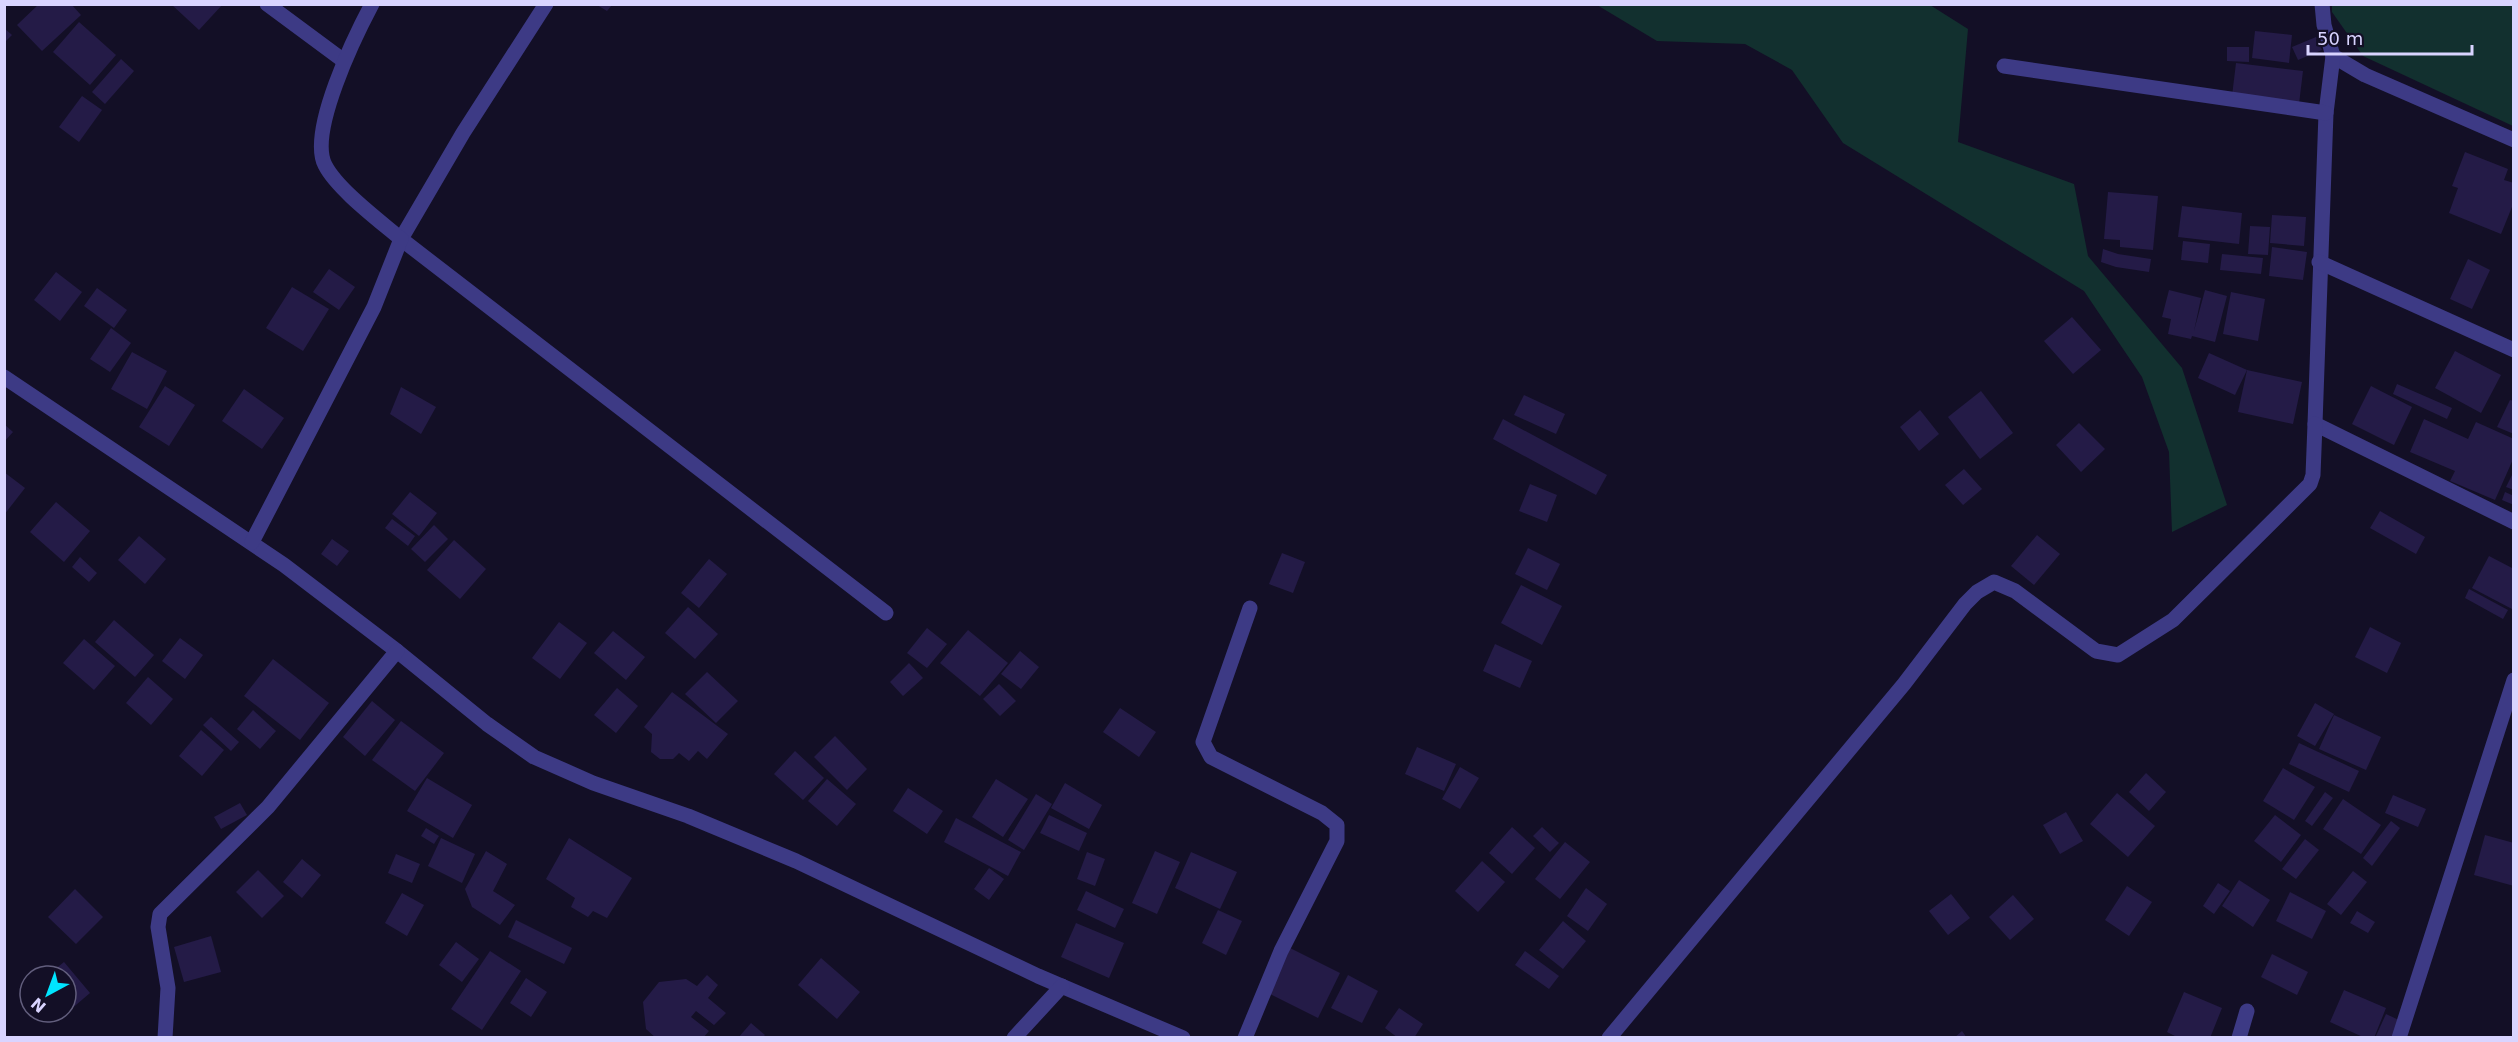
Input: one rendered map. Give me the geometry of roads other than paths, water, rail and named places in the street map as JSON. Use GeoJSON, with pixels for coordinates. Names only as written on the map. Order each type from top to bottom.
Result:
{"type":"FeatureCollection","features":[{"type":"Feature","properties":{"kind":"street"},"geometry":{"type":"LineString","coordinates":[[267,4],[344,61]]}},
{"type":"Feature","properties":{"kind":"street"},"geometry":{"type":"LineString","coordinates":[[372,4],[344,61],[321,136],[321,154],[326,167],[401,239],[885,613]]}},
{"type":"Feature","properties":{"kind":"street"},"geometry":{"type":"LineString","coordinates":[[252,542],[374,307],[401,239],[463,133],[546,4]]}},
{"type":"Feature","properties":{"kind":"street"},"geometry":{"type":"LineString","coordinates":[[1609,1038],[1904,684],[1965,604],[1977,592],[1994,582],[2014,591],[2096,651],[2118,656],[2173,620],[2310,484],[2313,475],[2326,113],[2333,56],[2324,25],[2322,4]]}},
{"type":"Feature","properties":{"kind":"street"},"geometry":{"type":"LineString","coordinates":[[2333,56],[2364,75],[2514,140]]}},
{"type":"Feature","properties":{"kind":"street"},"geometry":{"type":"LineString","coordinates":[[2004,66],[2326,113]]}},
{"type":"Feature","properties":{"kind":"street"},"geometry":{"type":"LineString","coordinates":[[2319,262],[2514,350]]}},
{"type":"Feature","properties":{"kind":"street"},"geometry":{"type":"LineString","coordinates":[[4,377],[252,542],[397,651],[487,724],[534,757],[593,783],[688,816],[796,861],[1062,986],[1183,1038]]}},
{"type":"Feature","properties":{"kind":"street"},"geometry":{"type":"LineString","coordinates":[[2315,424],[2514,522]]}},
{"type":"Feature","properties":{"kind":"street"},"geometry":{"type":"LineString","coordinates":[[1245,1038],[1281,951],[1337,841],[1337,825],[1322,813],[1211,757],[1203,742],[1250,608]]}},
{"type":"Feature","properties":{"kind":"street"},"geometry":{"type":"LineString","coordinates":[[165,1038],[168,988],[158,927],[160,914],[268,807],[397,651]]}},
{"type":"Feature","properties":{"kind":"street"},"geometry":{"type":"LineString","coordinates":[[2399,1038],[2514,680]]}},
{"type":"Feature","properties":{"kind":"street"},"geometry":{"type":"LineString","coordinates":[[1014,1038],[1062,986]]}},
{"type":"Feature","properties":{"kind":"street"},"geometry":{"type":"LineString","coordinates":[[2239,1038],[2247,1011]]}}]}
